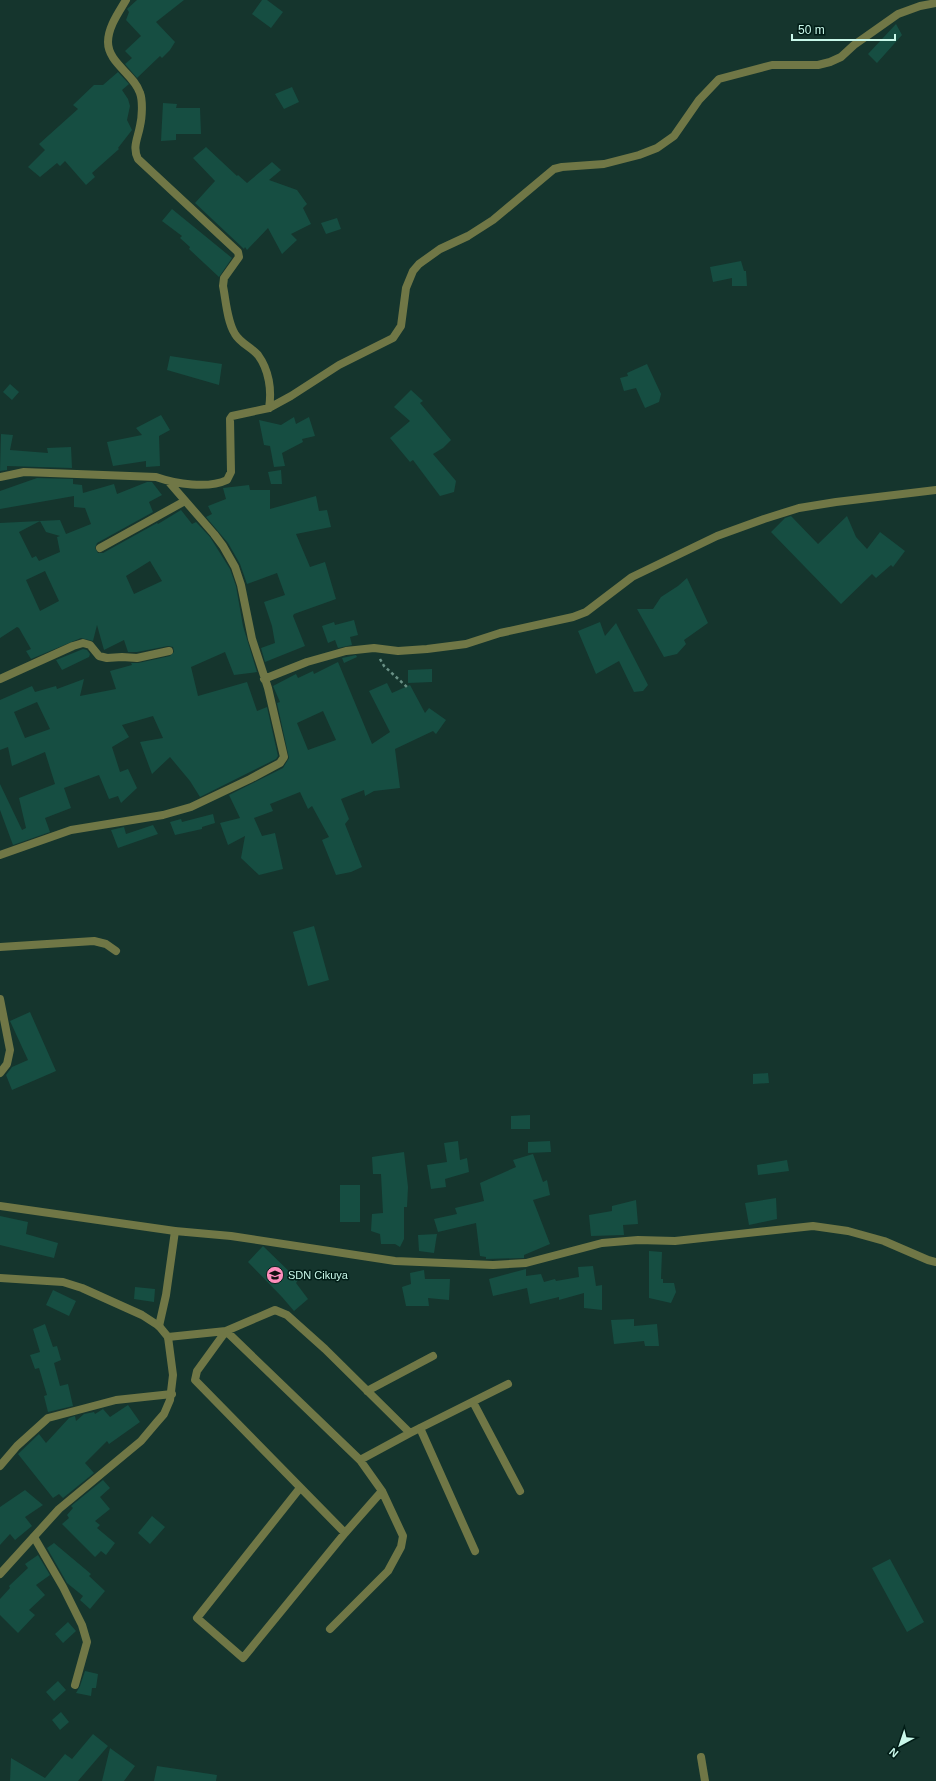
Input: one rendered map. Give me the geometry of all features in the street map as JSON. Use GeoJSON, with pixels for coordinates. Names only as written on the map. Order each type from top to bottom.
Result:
{"type":"FeatureCollection","features":[{"type":"Feature","properties":{"kind":"street"},"geometry":{"type":"LineString","coordinates":[[126,0],[113,24],[108,40],[110,53],[140,92],[141,125],[134,147],[135,153],[138,159],[238,252],[239,257],[224,278],[223,286],[234,333],[242,342],[258,355],[269,380],[271,393],[269,408]]}},
{"type":"Feature","properties":{"kind":"street"},"geometry":{"type":"LineString","coordinates":[[0,477],[24,472],[156,477],[185,484],[218,484],[227,480],[231,472],[231,417],[235,414],[269,408],[291,396],[339,365],[393,338],[401,326],[406,288],[413,271],[419,264],[440,249],[468,236],[493,220],[554,169],[604,164],[639,155],[657,148],[674,136],[699,100],[719,79],[772,65],[818,65],[830,62],[841,57],[854,45],[898,14],[920,6],[936,3]]}},
{"type":"Feature","properties":{"kind":"street"},"geometry":{"type":"LineString","coordinates":[[0,855],[71,830],[163,815],[191,807],[280,763],[284,755],[252,639],[241,585],[234,567],[223,546],[168,481]]}},
{"type":"Feature","properties":{"kind":"street"},"geometry":{"type":"LineString","coordinates":[[264,679],[307,662],[346,651],[374,648],[398,651],[458,645],[500,633],[573,617],[586,612],[632,578],[717,536],[764,519],[799,508],[828,503],[936,490]]}},
{"type":"Feature","properties":{"kind":"street"},"geometry":{"type":"LineString","coordinates":[[100,548],[185,501]]}},
{"type":"Feature","properties":{"kind":"street"},"geometry":{"type":"LineString","coordinates":[[0,679],[73,646],[83,643],[90,645],[99,656],[103,658],[137,658],[169,651]]}},
{"type":"Feature","properties":{"kind":"street"},"geometry":{"type":"LineString","coordinates":[[0,947],[94,941],[106,944],[116,951]]}},
{"type":"Feature","properties":{"kind":"street"},"geometry":{"type":"LineString","coordinates":[[0,1000],[2,1023],[10,1050],[7,1064],[0,1072]]}},
{"type":"Feature","properties":{"kind":"street"},"geometry":{"type":"LineString","coordinates":[[0,1206],[175,1231],[231,1236],[395,1261],[493,1265],[526,1264],[602,1243],[638,1240],[675,1241],[813,1226],[848,1232],[884,1241],[936,1262]]}},
{"type":"Feature","properties":{"kind":"street"},"geometry":{"type":"LineString","coordinates":[[159,1326],[166,1295],[175,1231]]}},
{"type":"Feature","properties":{"kind":"street"},"geometry":{"type":"LineString","coordinates":[[0,1278],[63,1282],[82,1288],[142,1315],[159,1326],[168,1337],[173,1375],[172,1394],[164,1414],[141,1441],[59,1509],[0,1574]]}},
{"type":"Feature","properties":{"kind":"street"},"geometry":{"type":"LineString","coordinates":[[168,1337],[226,1331],[274,1310],[280,1311],[287,1314],[325,1349],[410,1434]]}},
{"type":"Feature","properties":{"kind":"street"},"geometry":{"type":"LineString","coordinates":[[226,1331],[360,1460],[382,1491],[403,1536],[402,1547],[388,1571],[330,1629]]}},
{"type":"Feature","properties":{"kind":"street"},"geometry":{"type":"LineString","coordinates":[[226,1331],[197,1371],[195,1380],[344,1533]]}},
{"type":"Feature","properties":{"kind":"street"},"geometry":{"type":"LineString","coordinates":[[367,1391],[433,1356]]}},
{"type":"Feature","properties":{"kind":"street"},"geometry":{"type":"LineString","coordinates":[[360,1460],[508,1384]]}},
{"type":"Feature","properties":{"kind":"street"},"geometry":{"type":"LineString","coordinates":[[0,1466],[17,1446],[48,1418],[116,1400],[172,1394]]}},
{"type":"Feature","properties":{"kind":"street"},"geometry":{"type":"LineString","coordinates":[[473,1402],[520,1491]]}},
{"type":"Feature","properties":{"kind":"street"},"geometry":{"type":"LineString","coordinates":[[420,1428],[474,1551]]}},
{"type":"Feature","properties":{"kind":"street"},"geometry":{"type":"LineString","coordinates":[[300,1488],[197,1618],[243,1658],[344,1533],[382,1491]]}},
{"type":"Feature","properties":{"kind":"street"},"geometry":{"type":"LineString","coordinates":[[34,1537],[63,1587],[82,1625],[87,1642],[75,1685]]}},
{"type":"Feature","properties":{"kind":"street"},"geometry":{"type":"LineString","coordinates":[[701,1757],[705,1781]]}},
{"type":"Feature","properties":{"kind":"path"},"geometry":{"type":"LineString","coordinates":[[374,648],[384,666],[407,687]]}},
{"type":"Feature","properties":{"kind":"building"},"geometry":{"type":"Polygon","coordinates":[[[137,0],[184,0],[156,22],[175,42],[162,58],[160,56],[137,78],[125,64],[132,58],[125,51],[141,36],[126,20],[129,12],[127,9],[137,0]]]}},
{"type":"Feature","properties":{"kind":"building"},"geometry":{"type":"Polygon","coordinates":[[[262,0],[267,0],[283,12],[271,28],[252,14],[262,0]]]}},
{"type":"Feature","properties":{"kind":"building"},"geometry":{"type":"Polygon","coordinates":[[[896,24],[902,35],[877,63],[868,54],[896,24]]]}},
{"type":"Feature","properties":{"kind":"building"},"geometry":{"type":"Polygon","coordinates":[[[118,72],[129,84],[122,90],[128,99],[130,106],[127,120],[132,130],[118,148],[119,149],[92,173],[95,177],[86,185],[65,161],[60,166],[57,163],[40,177],[28,167],[45,150],[39,144],[78,109],[73,105],[94,85],[103,85],[118,72]]]}},
{"type":"Feature","properties":{"kind":"building"},"geometry":{"type":"Polygon","coordinates":[[[292,87],[299,102],[284,109],[275,94],[292,87]]]}},
{"type":"Feature","properties":{"kind":"building"},"geometry":{"type":"Polygon","coordinates":[[[163,103],[177,104],[176,108],[200,108],[201,134],[176,134],[176,140],[161,141],[163,103]]]}},
{"type":"Feature","properties":{"kind":"building"},"geometry":{"type":"Polygon","coordinates":[[[206,147],[237,176],[238,175],[247,183],[272,162],[281,170],[269,180],[297,190],[307,204],[303,208],[311,224],[291,234],[297,240],[282,254],[268,228],[247,250],[245,247],[244,249],[195,203],[215,181],[193,158],[206,147]]]}},
{"type":"Feature","properties":{"kind":"building"},"geometry":{"type":"Polygon","coordinates":[[[172,209],[232,258],[219,277],[189,249],[190,247],[180,238],[182,236],[162,221],[172,209]]]}},
{"type":"Feature","properties":{"kind":"building"},"geometry":{"type":"Polygon","coordinates":[[[337,218],[341,229],[326,234],[321,223],[337,218]]]}},
{"type":"Feature","properties":{"kind":"building"},"geometry":{"type":"Polygon","coordinates":[[[741,261],[744,271],[746,271],[747,286],[732,286],[732,278],[713,282],[710,267],[741,261]]]}},
{"type":"Feature","properties":{"kind":"building"},"geometry":{"type":"Polygon","coordinates":[[[170,356],[222,364],[219,385],[167,370],[170,356]]]}},
{"type":"Feature","properties":{"kind":"building"},"geometry":{"type":"Polygon","coordinates":[[[647,364],[661,394],[659,402],[645,408],[636,388],[624,391],[620,378],[628,376],[627,373],[647,364]]]}},
{"type":"Feature","properties":{"kind":"building"},"geometry":{"type":"Polygon","coordinates":[[[10,384],[19,392],[12,400],[3,392],[10,384]]]}},
{"type":"Feature","properties":{"kind":"building"},"geometry":{"type":"Polygon","coordinates":[[[411,390],[423,401],[420,403],[451,440],[443,448],[433,454],[456,481],[454,492],[440,496],[413,460],[410,462],[390,438],[410,421],[394,407],[411,390]]]}},
{"type":"Feature","properties":{"kind":"building"},"geometry":{"type":"Polygon","coordinates":[[[161,415],[170,430],[159,436],[160,466],[146,467],[146,461],[113,466],[107,442],[142,435],[136,428],[161,415]]]}},
{"type":"Feature","properties":{"kind":"building"},"geometry":{"type":"Polygon","coordinates":[[[294,417],[296,424],[309,417],[315,436],[302,439],[303,442],[282,453],[285,466],[274,467],[270,446],[264,445],[259,420],[281,425],[294,417]]]}},
{"type":"Feature","properties":{"kind":"building"},"geometry":{"type":"Polygon","coordinates":[[[1,434],[13,435],[10,450],[48,453],[47,448],[71,447],[72,468],[7,466],[7,470],[0,471],[1,434]]]}},
{"type":"Feature","properties":{"kind":"building"},"geometry":{"type":"Polygon","coordinates":[[[281,470],[282,484],[271,484],[268,472],[281,470]]]}},
{"type":"Feature","properties":{"kind":"building"},"geometry":{"type":"Polygon","coordinates":[[[37,478],[73,479],[73,484],[82,485],[83,493],[114,484],[117,494],[147,482],[152,482],[162,495],[149,502],[153,512],[97,543],[95,548],[98,553],[103,553],[181,510],[192,524],[196,522],[210,537],[230,569],[236,586],[243,626],[257,672],[234,675],[225,652],[191,667],[198,696],[247,682],[257,711],[267,707],[278,756],[276,759],[200,797],[190,781],[170,757],[152,774],[140,742],[163,738],[153,716],[122,725],[129,737],[112,747],[120,772],[128,769],[137,788],[121,803],[118,796],[109,799],[99,775],[64,788],[71,808],[45,818],[50,832],[13,845],[0,810],[0,784],[22,830],[26,828],[19,798],[55,784],[45,752],[12,766],[8,747],[0,750],[0,700],[32,686],[35,692],[56,686],[57,689],[84,679],[80,696],[116,689],[110,671],[132,665],[131,663],[138,663],[170,656],[174,652],[173,647],[168,646],[137,652],[128,652],[124,640],[104,650],[97,625],[93,641],[81,638],[31,659],[26,651],[31,649],[19,628],[17,627],[0,638],[0,523],[40,521],[60,520],[66,534],[91,524],[85,508],[74,507],[74,496],[0,509],[0,491],[37,478]],[[40,521],[19,532],[32,558],[36,556],[39,561],[60,552],[57,537],[60,536],[46,532],[40,521]],[[150,561],[126,576],[134,594],[162,581],[150,561]],[[45,571],[26,580],[40,611],[59,601],[45,571]],[[37,702],[14,712],[25,738],[50,729],[37,702]]]}},
{"type":"Feature","properties":{"kind":"building"},"geometry":{"type":"Polygon","coordinates":[[[249,485],[250,490],[270,490],[270,509],[316,496],[319,511],[327,510],[331,527],[296,534],[310,567],[325,562],[336,599],[294,614],[293,616],[305,646],[265,662],[261,648],[275,643],[272,626],[264,602],[285,595],[277,573],[247,584],[240,564],[228,543],[206,517],[212,514],[208,506],[226,499],[223,488],[249,485]]]}},
{"type":"Feature","properties":{"kind":"building"},"geometry":{"type":"Polygon","coordinates":[[[791,516],[818,544],[847,516],[856,537],[867,549],[880,532],[905,551],[893,567],[891,565],[876,578],[872,574],[841,604],[771,532],[785,518],[791,516]]]}},
{"type":"Feature","properties":{"kind":"building"},"geometry":{"type":"Polygon","coordinates":[[[687,578],[708,623],[684,640],[686,644],[677,654],[664,657],[637,609],[653,609],[661,597],[687,578]]]}},
{"type":"Feature","properties":{"kind":"building"},"geometry":{"type":"Polygon","coordinates":[[[354,620],[358,635],[350,637],[352,645],[338,648],[335,640],[328,643],[322,626],[334,622],[335,625],[354,620]]]}},
{"type":"Feature","properties":{"kind":"building"},"geometry":{"type":"Polygon","coordinates":[[[600,622],[605,636],[616,623],[648,685],[643,691],[634,692],[619,661],[596,674],[578,631],[600,622]]]}},
{"type":"Feature","properties":{"kind":"building"},"geometry":{"type":"Polygon","coordinates":[[[83,649],[87,650],[90,654],[89,657],[62,670],[56,660],[83,649]]]}},
{"type":"Feature","properties":{"kind":"building"},"geometry":{"type":"Polygon","coordinates":[[[356,655],[357,657],[344,663],[342,658],[356,655]]]}},
{"type":"Feature","properties":{"kind":"building"},"geometry":{"type":"Polygon","coordinates":[[[338,662],[372,744],[390,732],[369,691],[387,683],[392,693],[410,685],[425,713],[429,708],[446,720],[436,734],[433,731],[395,749],[400,788],[374,791],[365,796],[364,790],[341,799],[349,819],[345,824],[362,867],[351,872],[336,875],[322,840],[329,837],[312,806],[308,809],[300,792],[270,804],[273,811],[254,818],[262,836],[275,833],[283,869],[259,875],[241,858],[245,836],[228,845],[220,823],[240,818],[229,795],[283,768],[289,758],[277,703],[280,702],[273,686],[296,674],[298,678],[313,671],[314,674],[338,662]],[[323,711],[297,723],[308,750],[336,740],[323,711]]]}},
{"type":"Feature","properties":{"kind":"building"},"geometry":{"type":"Polygon","coordinates":[[[432,669],[432,682],[408,683],[408,670],[432,669]]]}},
{"type":"Feature","properties":{"kind":"building"},"geometry":{"type":"Polygon","coordinates":[[[213,814],[215,823],[202,827],[202,829],[175,835],[170,822],[181,819],[182,822],[213,814]]]}},
{"type":"Feature","properties":{"kind":"building"},"geometry":{"type":"Polygon","coordinates":[[[153,825],[158,834],[118,848],[111,830],[124,827],[126,834],[153,825]]]}},
{"type":"Feature","properties":{"kind":"building"},"geometry":{"type":"Polygon","coordinates":[[[314,926],[329,980],[308,986],[293,932],[314,926]]]}},
{"type":"Feature","properties":{"kind":"building"},"geometry":{"type":"Polygon","coordinates":[[[30,1012],[56,1071],[12,1090],[6,1075],[12,1067],[28,1060],[10,1021],[30,1012]]]}},
{"type":"Feature","properties":{"kind":"building"},"geometry":{"type":"Polygon","coordinates":[[[768,1073],[769,1083],[753,1084],[753,1074],[768,1073]]]}},
{"type":"Feature","properties":{"kind":"building"},"geometry":{"type":"Polygon","coordinates":[[[530,1115],[530,1129],[511,1129],[511,1116],[530,1115]]]}},
{"type":"Feature","properties":{"kind":"building"},"geometry":{"type":"Polygon","coordinates":[[[458,1141],[460,1160],[467,1158],[469,1172],[445,1179],[446,1187],[431,1189],[427,1165],[447,1162],[444,1143],[458,1141]]]}},
{"type":"Feature","properties":{"kind":"building"},"geometry":{"type":"Polygon","coordinates":[[[550,1141],[551,1152],[528,1153],[528,1142],[550,1141]]]}},
{"type":"Feature","properties":{"kind":"building"},"geometry":{"type":"Polygon","coordinates":[[[404,1152],[408,1187],[407,1207],[404,1207],[404,1239],[400,1247],[395,1244],[381,1244],[380,1234],[371,1231],[372,1214],[383,1213],[381,1174],[373,1174],[372,1157],[404,1152]]]}},
{"type":"Feature","properties":{"kind":"building"},"geometry":{"type":"Polygon","coordinates":[[[533,1154],[543,1182],[547,1180],[550,1195],[533,1200],[550,1244],[524,1255],[524,1258],[486,1259],[486,1257],[480,1256],[476,1223],[438,1232],[434,1219],[457,1214],[455,1208],[484,1201],[480,1183],[516,1167],[513,1160],[533,1154]]]}},
{"type":"Feature","properties":{"kind":"building"},"geometry":{"type":"Polygon","coordinates":[[[787,1160],[789,1171],[758,1175],[757,1165],[787,1160]]]}},
{"type":"Feature","properties":{"kind":"building"},"geometry":{"type":"Polygon","coordinates":[[[340,1185],[360,1185],[360,1222],[340,1222],[340,1185]]]}},
{"type":"Feature","properties":{"kind":"building"},"geometry":{"type":"Polygon","coordinates":[[[776,1198],[777,1219],[749,1225],[745,1203],[776,1198]]]}},
{"type":"Feature","properties":{"kind":"building"},"geometry":{"type":"Polygon","coordinates":[[[636,1200],[638,1224],[623,1225],[624,1235],[591,1236],[589,1215],[612,1211],[612,1206],[636,1200]]]}},
{"type":"Feature","properties":{"kind":"building"},"geometry":{"type":"Polygon","coordinates":[[[0,1216],[28,1222],[26,1234],[58,1243],[54,1258],[0,1245],[0,1216]]]}},
{"type":"Feature","properties":{"kind":"building"},"geometry":{"type":"Polygon","coordinates":[[[437,1234],[434,1253],[419,1251],[418,1235],[437,1234]]]}},
{"type":"Feature","properties":{"kind":"building"},"geometry":{"type":"Polygon","coordinates":[[[263,1246],[298,1280],[296,1283],[308,1299],[294,1311],[248,1262],[263,1246]]]}},
{"type":"Feature","properties":{"kind":"building"},"geometry":{"type":"Polygon","coordinates":[[[649,1251],[662,1252],[661,1279],[663,1279],[663,1283],[674,1283],[676,1292],[671,1303],[649,1298],[649,1251]]]}},
{"type":"Feature","properties":{"kind":"building"},"geometry":{"type":"Polygon","coordinates":[[[593,1266],[596,1286],[602,1285],[602,1310],[584,1308],[584,1293],[559,1300],[559,1297],[530,1304],[527,1288],[493,1296],[489,1279],[526,1269],[526,1276],[541,1274],[544,1282],[555,1279],[556,1281],[579,1277],[578,1267],[593,1266]]]}},
{"type":"Feature","properties":{"kind":"building"},"geometry":{"type":"Polygon","coordinates":[[[424,1270],[425,1279],[450,1279],[449,1300],[428,1298],[429,1306],[406,1306],[402,1287],[411,1284],[410,1273],[424,1270]]]}},
{"type":"Feature","properties":{"kind":"building"},"geometry":{"type":"Polygon","coordinates":[[[135,1287],[155,1289],[154,1302],[134,1299],[135,1287]]]}},
{"type":"Feature","properties":{"kind":"building"},"geometry":{"type":"Polygon","coordinates":[[[53,1290],[76,1301],[69,1316],[46,1305],[53,1290]]]}},
{"type":"Feature","properties":{"kind":"building"},"geometry":{"type":"Polygon","coordinates":[[[634,1319],[634,1326],[657,1324],[659,1346],[645,1346],[644,1341],[614,1344],[611,1320],[634,1319]]]}},
{"type":"Feature","properties":{"kind":"building"},"geometry":{"type":"Polygon","coordinates":[[[45,1324],[53,1347],[57,1346],[61,1360],[54,1363],[60,1386],[68,1384],[73,1406],[48,1412],[44,1396],[47,1395],[39,1368],[35,1369],[30,1355],[40,1352],[33,1329],[45,1324]]]}},
{"type":"Feature","properties":{"kind":"building"},"geometry":{"type":"Polygon","coordinates":[[[128,1405],[140,1422],[109,1444],[107,1441],[85,1463],[94,1473],[63,1498],[59,1494],[53,1498],[18,1454],[39,1434],[46,1443],[69,1418],[75,1416],[76,1421],[84,1414],[94,1412],[95,1414],[103,1409],[110,1417],[128,1405]]]}},
{"type":"Feature","properties":{"kind":"building"},"geometry":{"type":"Polygon","coordinates":[[[103,1480],[110,1488],[100,1497],[110,1509],[95,1521],[100,1525],[97,1528],[115,1543],[106,1555],[101,1551],[95,1557],[62,1524],[69,1518],[67,1515],[73,1508],[71,1506],[103,1480]]]}},
{"type":"Feature","properties":{"kind":"building"},"geometry":{"type":"Polygon","coordinates":[[[25,1490],[43,1505],[25,1517],[32,1526],[15,1540],[10,1534],[0,1545],[0,1507],[25,1490]]]}},
{"type":"Feature","properties":{"kind":"building"},"geometry":{"type":"Polygon","coordinates":[[[152,1516],[165,1527],[150,1544],[138,1533],[152,1516]]]}},
{"type":"Feature","properties":{"kind":"building"},"geometry":{"type":"Polygon","coordinates":[[[54,1543],[91,1574],[89,1576],[105,1591],[90,1609],[80,1600],[83,1596],[67,1583],[47,1548],[54,1543]]]}},
{"type":"Feature","properties":{"kind":"building"},"geometry":{"type":"Polygon","coordinates":[[[38,1555],[50,1575],[36,1585],[45,1595],[29,1610],[35,1615],[18,1633],[0,1615],[0,1599],[10,1588],[9,1586],[28,1568],[25,1564],[38,1555]]]}},
{"type":"Feature","properties":{"kind":"building"},"geometry":{"type":"Polygon","coordinates":[[[890,1559],[924,1622],[907,1632],[872,1568],[890,1559]]]}},
{"type":"Feature","properties":{"kind":"building"},"geometry":{"type":"Polygon","coordinates":[[[68,1622],[76,1631],[63,1643],[55,1634],[68,1622]]]}},
{"type":"Feature","properties":{"kind":"building"},"geometry":{"type":"Polygon","coordinates":[[[85,1671],[98,1674],[96,1688],[92,1688],[91,1696],[76,1693],[85,1671]]]}},
{"type":"Feature","properties":{"kind":"building"},"geometry":{"type":"Polygon","coordinates":[[[58,1681],[66,1690],[54,1701],[46,1692],[58,1681]]]}},
{"type":"Feature","properties":{"kind":"building"},"geometry":{"type":"Polygon","coordinates":[[[61,1712],[69,1722],[60,1730],[52,1720],[61,1712]]]}},
{"type":"Feature","properties":{"kind":"building"},"geometry":{"type":"Polygon","coordinates":[[[93,1734],[108,1746],[78,1781],[10,1781],[11,1758],[45,1778],[65,1754],[72,1759],[93,1734]]]}},
{"type":"Feature","properties":{"kind":"building"},"geometry":{"type":"Polygon","coordinates":[[[110,1748],[135,1766],[124,1781],[102,1781],[110,1748]]]}},
{"type":"Feature","properties":{"kind":"building"},"geometry":{"type":"Polygon","coordinates":[[[157,1766],[217,1775],[216,1781],[154,1781],[157,1766]]]}},
{"type":"Feature","properties":{"kind":"place","name":"SDN Cikuya"},"geometry":{"type":"Point","coordinates":[275,1275]}}]}
